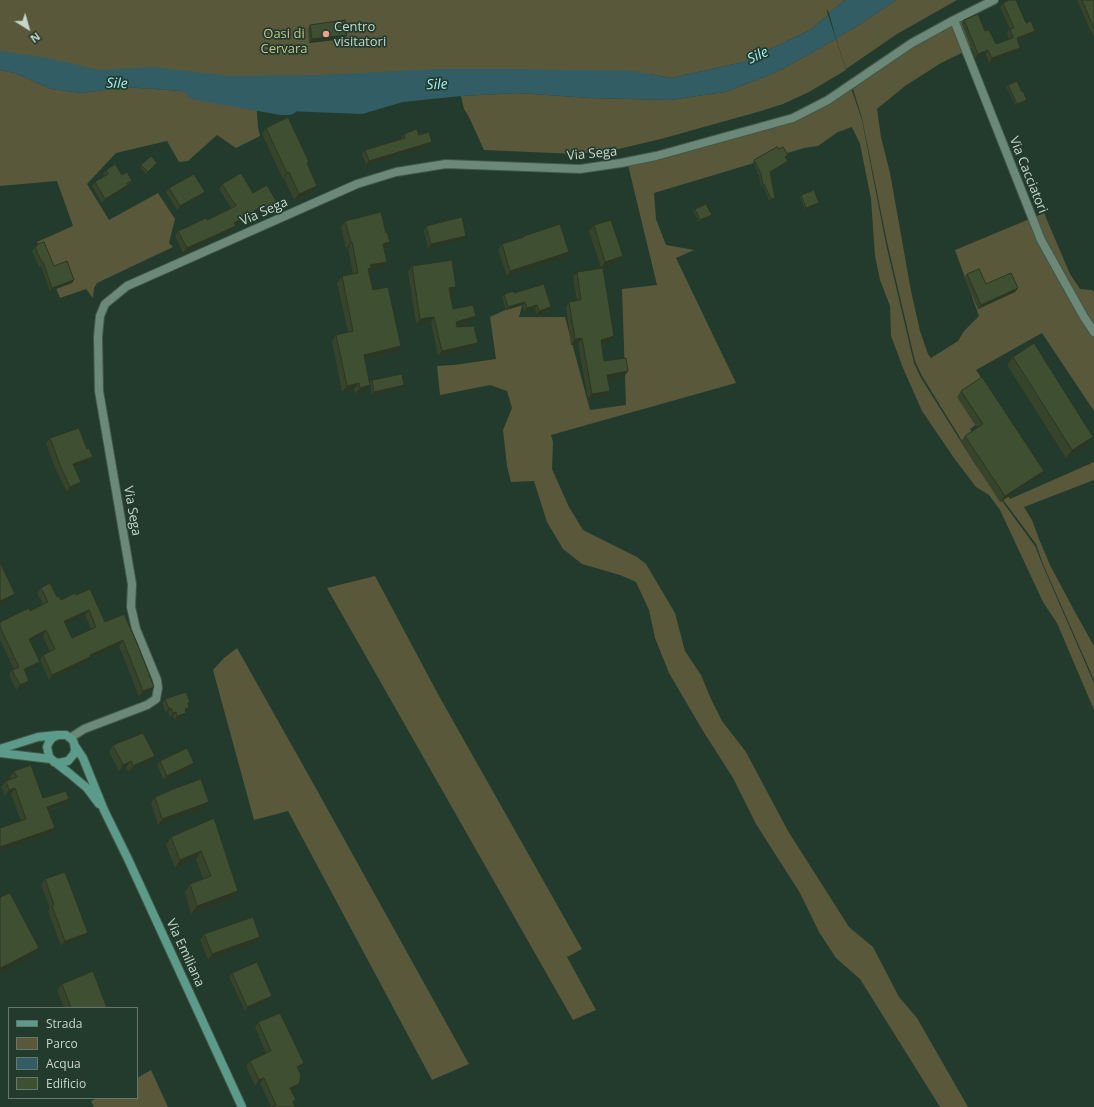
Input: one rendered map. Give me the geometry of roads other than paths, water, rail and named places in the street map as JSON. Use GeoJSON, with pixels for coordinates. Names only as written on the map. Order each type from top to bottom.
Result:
{"type":"FeatureCollection","features":[{"type":"Feature","properties":{"kind":"main road"},"geometry":{"type":"LineString","coordinates":[[52,760],[47,753],[47,747],[49,742],[58,735]]}},
{"type":"Feature","properties":{"kind":"main road"},"geometry":{"type":"LineString","coordinates":[[0,749],[38,737],[66,735],[70,738]]}},
{"type":"Feature","properties":{"kind":"main road","name":"Via Emiliana"},"geometry":{"type":"LineString","coordinates":[[70,738],[83,758],[104,810],[242,1107]]}},
{"type":"Feature","properties":{"kind":"main road","name":"Via Emiliana"},"geometry":{"type":"LineString","coordinates":[[0,753],[52,760],[60,763],[68,761],[74,754],[75,746]]}},
{"type":"Feature","properties":{"kind":"main road","name":"Via Emiliana"},"geometry":{"type":"LineString","coordinates":[[52,760],[87,788],[104,810]]}},
{"type":"Feature","properties":{"kind":"street","name":"Via Sega"},"geometry":{"type":"LineString","coordinates":[[70,738],[84,729],[147,706],[156,699],[158,688],[157,680],[136,629],[131,607],[132,584],[99,391],[98,337],[100,316],[104,304],[127,286],[357,184],[396,172],[446,164],[580,169],[621,164],[656,156],[792,118],[828,100],[912,43],[994,0]]}},
{"type":"Feature","properties":{"kind":"street","name":"Via Cacciatori"},"geometry":{"type":"LineString","coordinates":[[954,20],[1041,240],[1094,332]]}},
{"type":"Feature","properties":{"kind":"water"},"geometry":{"type":"Polygon","coordinates":[[[845,0],[896,0],[856,27],[836,38],[829,13],[845,0]]]}},
{"type":"Feature","properties":{"kind":"water"},"geometry":{"type":"Polygon","coordinates":[[[828,15],[836,39],[777,72],[725,92],[670,100],[590,98],[518,93],[461,96],[403,102],[362,114],[285,111],[256,100],[251,96],[126,87],[82,93],[51,89],[15,73],[0,70],[0,51],[47,58],[99,70],[154,67],[230,76],[320,75],[440,69],[510,69],[633,71],[672,78],[743,62],[810,30],[828,15]]]}},
{"type":"Feature","properties":{"kind":"waterway","name":"Sile"},"geometry":{"type":"LineString","coordinates":[[196,89],[288,104]]}},
{"type":"Feature","properties":{"kind":"place","name":"Centro visitatori"},"geometry":{"type":"Point","coordinates":[326,34]}},
{"type":"Feature","properties":{"kind":"park label","name":"Oasi di Cervara"},"geometry":{"type":"Point","coordinates":[284,42]}}]}
